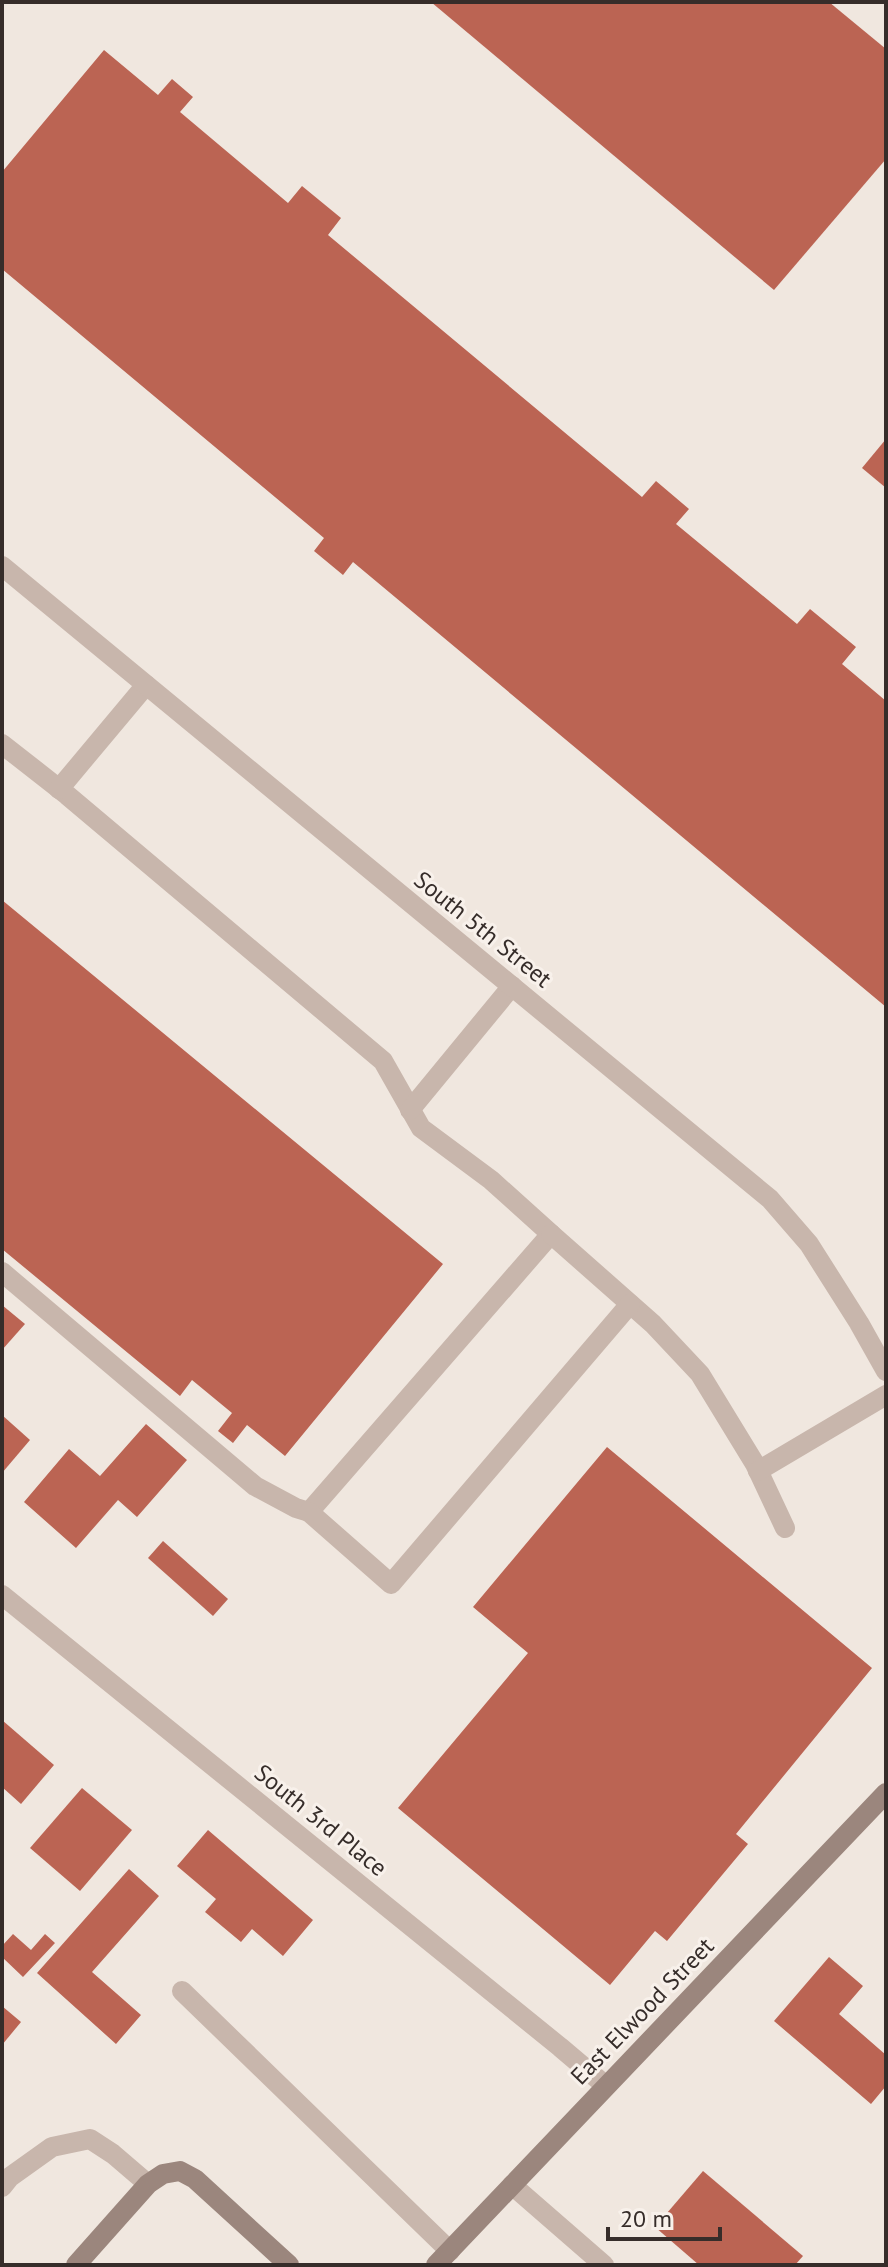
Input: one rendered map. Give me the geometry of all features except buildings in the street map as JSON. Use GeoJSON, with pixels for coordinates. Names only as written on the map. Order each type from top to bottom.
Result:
{"type":"FeatureCollection","features":[{"type":"Feature","properties":{"kind":"street","name":"South 5th Street"},"geometry":{"type":"LineString","coordinates":[[2,566],[770,1199],[809,1244],[886,1371]]}},
{"type":"Feature","properties":{"kind":"street"},"geometry":{"type":"LineString","coordinates":[[59,789],[146,685]]}},
{"type":"Feature","properties":{"kind":"street"},"geometry":{"type":"LineString","coordinates":[[2,744],[383,1061],[421,1128],[491,1180],[653,1324],[700,1374],[758,1471],[785,1528]]}},
{"type":"Feature","properties":{"kind":"street"},"geometry":{"type":"LineString","coordinates":[[410,1110],[512,986]]}},
{"type":"Feature","properties":{"kind":"street"},"geometry":{"type":"LineString","coordinates":[[309,1512],[551,1234]]}},
{"type":"Feature","properties":{"kind":"street"},"geometry":{"type":"LineString","coordinates":[[2,1272],[255,1486],[309,1512],[391,1584],[630,1304]]}},
{"type":"Feature","properties":{"kind":"street"},"geometry":{"type":"LineString","coordinates":[[758,1471],[886,1395]]}},
{"type":"Feature","properties":{"kind":"street","name":"South 3rd Place"},"geometry":{"type":"LineString","coordinates":[[2,1595],[606,2086]]}},
{"type":"Feature","properties":{"kind":"street","name":"East Elwood Street"},"geometry":{"type":"LineString","coordinates":[[443,2258],[886,1793]]}},
{"type":"Feature","properties":{"kind":"street"},"geometry":{"type":"LineString","coordinates":[[182,1991],[443,2258]]}},
{"type":"Feature","properties":{"kind":"street"},"geometry":{"type":"LineString","coordinates":[[2,2187],[10,2177],[52,2147],[90,2139],[148,2184]]}},
{"type":"Feature","properties":{"kind":"street"},"geometry":{"type":"LineString","coordinates":[[76,2265],[148,2184],[163,2174],[180,2171],[195,2179],[289,2265]]}},
{"type":"Feature","properties":{"kind":"street"},"geometry":{"type":"LineString","coordinates":[[512,2185],[604,2265]]}}]}
